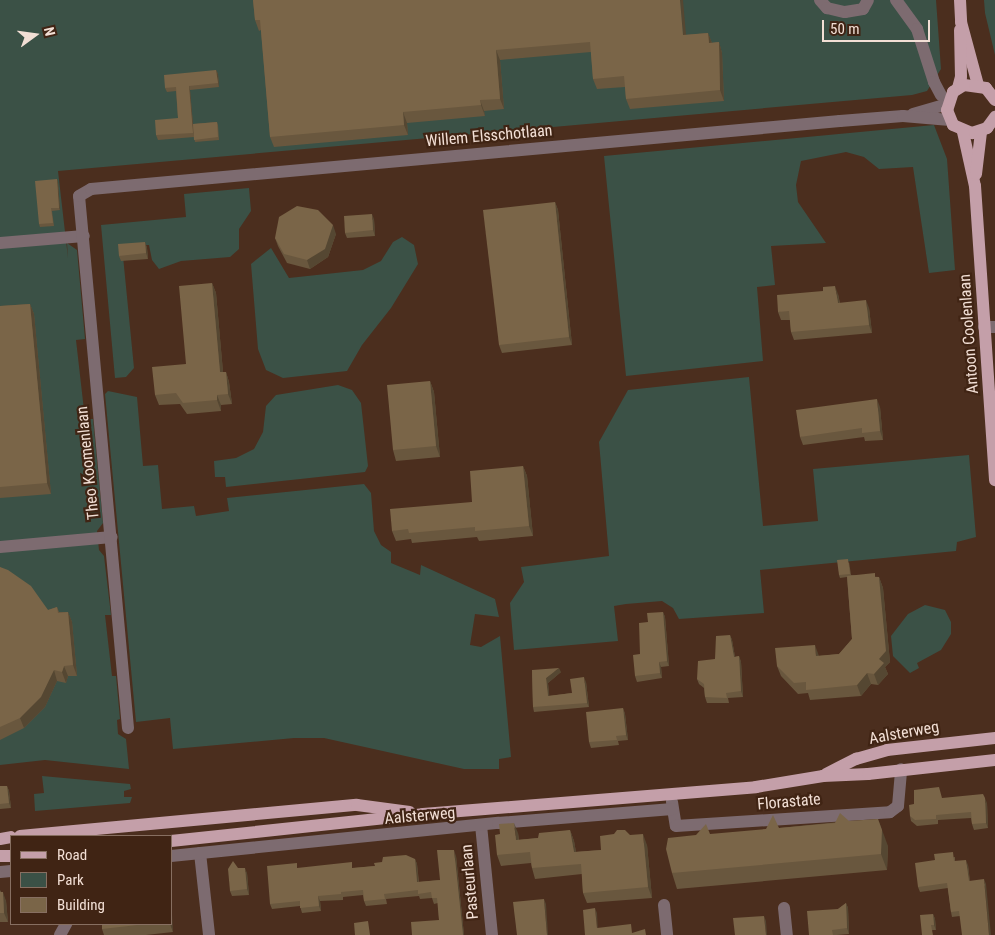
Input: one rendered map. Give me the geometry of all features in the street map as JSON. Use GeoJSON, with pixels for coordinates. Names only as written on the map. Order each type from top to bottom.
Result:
{"type":"FeatureCollection","features":[{"type":"Feature","properties":{"kind":"main road"},"geometry":{"type":"LineString","coordinates":[[958,88],[962,22],[960,0]]}},
{"type":"Feature","properties":{"kind":"main road"},"geometry":{"type":"LineString","coordinates":[[962,22],[978,84],[991,93],[995,100]]}},
{"type":"Feature","properties":{"kind":"main road"},"geometry":{"type":"LineString","coordinates":[[978,84],[958,88],[944,100],[950,120],[963,132],[981,132],[995,116]]}},
{"type":"Feature","properties":{"kind":"main road","name":"Antoon Coolenlaan"},"geometry":{"type":"LineString","coordinates":[[963,132],[975,186],[990,327],[995,480]]}},
{"type":"Feature","properties":{"kind":"main road","name":"Antoon Coolenlaan"},"geometry":{"type":"LineString","coordinates":[[975,186],[981,132]]}},
{"type":"Feature","properties":{"kind":"main road","name":"Aalsterweg"},"geometry":{"type":"LineString","coordinates":[[823,776],[856,759],[887,750],[995,738]]}},
{"type":"Feature","properties":{"kind":"main road","name":"Aalsterweg"},"geometry":{"type":"LineString","coordinates":[[172,841],[423,814],[756,787],[823,776],[868,774],[901,768],[995,760]]}},
{"type":"Feature","properties":{"kind":"main road","name":"Aalsterweg"},"geometry":{"type":"LineString","coordinates":[[44,835],[91,833],[357,805],[423,814]]}},
{"type":"Feature","properties":{"kind":"street"},"geometry":{"type":"LineString","coordinates":[[820,0],[827,8],[845,12],[863,8],[868,0]]}},
{"type":"Feature","properties":{"kind":"street"},"geometry":{"type":"LineString","coordinates":[[901,1],[918,29],[934,82],[944,100]]}},
{"type":"Feature","properties":{"kind":"street","name":"Willem Elsschotlaan"},"geometry":{"type":"LineString","coordinates":[[903,116],[944,100]]}},
{"type":"Feature","properties":{"kind":"street","name":"Willem Elsschotlaan"},"geometry":{"type":"LineString","coordinates":[[80,196],[91,189],[903,116],[950,120]]}},
{"type":"Feature","properties":{"kind":"street","name":"Theo Koomenlaan"},"geometry":{"type":"LineString","coordinates":[[80,196],[128,728]]}},
{"type":"Feature","properties":{"kind":"street"},"geometry":{"type":"LineString","coordinates":[[0,243],[84,236]]}},
{"type":"Feature","properties":{"kind":"street"},"geometry":{"type":"LineString","coordinates":[[0,547],[112,537]]}},
{"type":"Feature","properties":{"kind":"street","name":"Florastate"},"geometry":{"type":"LineString","coordinates":[[672,809],[676,826],[890,812],[898,806],[901,768]]}},
{"type":"Feature","properties":{"kind":"street"},"geometry":{"type":"LineString","coordinates":[[671,793],[672,809]]}},
{"type":"Feature","properties":{"kind":"street","name":"Aalsterweg"},"geometry":{"type":"LineString","coordinates":[[172,856],[672,809]]}},
{"type":"Feature","properties":{"kind":"street","name":"Pasteurlaan"},"geometry":{"type":"LineString","coordinates":[[482,826],[492,935]]}},
{"type":"Feature","properties":{"kind":"street"},"geometry":{"type":"LineString","coordinates":[[200,853],[209,935]]}},
{"type":"Feature","properties":{"kind":"street"},"geometry":{"type":"LineString","coordinates":[[664,905],[667,935]]}},
{"type":"Feature","properties":{"kind":"street"},"geometry":{"type":"LineString","coordinates":[[784,908],[786,935]]}},
{"type":"Feature","properties":{"kind":"green space"},"geometry":{"type":"Polygon","coordinates":[[[0,0],[936,0],[941,69],[927,91],[912,95],[58,171],[68,258],[67,243],[77,250],[85,339],[76,340],[85,419],[93,419],[103,523],[97,531],[99,550],[104,556],[111,615],[105,615],[112,676],[116,676],[120,719],[117,720],[118,734],[126,739],[129,769],[45,760],[0,765],[0,0]]]}},
{"type":"Feature","properties":{"kind":"green space"},"geometry":{"type":"Polygon","coordinates":[[[984,0],[995,0],[995,55],[985,13],[984,0]]]}},
{"type":"Feature","properties":{"kind":"green space"},"geometry":{"type":"Polygon","coordinates":[[[934,125],[947,159],[955,270],[929,273],[913,167],[879,169],[864,157],[846,152],[801,161],[796,185],[798,202],[826,243],[771,246],[775,285],[757,287],[763,361],[626,376],[604,156],[934,125]]]}},
{"type":"Feature","properties":{"kind":"green space"},"geometry":{"type":"Polygon","coordinates":[[[249,188],[251,211],[239,229],[239,249],[230,257],[181,261],[159,269],[152,260],[149,245],[122,246],[134,368],[126,377],[115,378],[101,225],[186,217],[184,194],[249,188]]]}},
{"type":"Feature","properties":{"kind":"green space"},"geometry":{"type":"Polygon","coordinates":[[[402,237],[414,245],[418,264],[391,308],[362,345],[347,371],[283,378],[266,370],[258,349],[251,264],[271,248],[289,278],[363,270],[381,261],[393,242],[402,237]]]}},
{"type":"Feature","properties":{"kind":"green space"},"geometry":{"type":"Polygon","coordinates":[[[749,377],[763,526],[818,521],[813,469],[969,455],[976,537],[957,542],[956,551],[760,570],[764,613],[679,619],[673,608],[662,601],[626,604],[614,606],[618,641],[514,650],[510,603],[524,582],[521,567],[609,556],[599,442],[628,390],[749,377]]]}},
{"type":"Feature","properties":{"kind":"green space"},"geometry":{"type":"Polygon","coordinates":[[[338,385],[352,390],[361,403],[368,466],[365,472],[226,487],[225,477],[215,477],[214,461],[236,458],[254,449],[263,432],[266,406],[276,395],[338,385]]]}},
{"type":"Feature","properties":{"kind":"green space"},"geometry":{"type":"Polygon","coordinates":[[[108,391],[137,397],[143,466],[158,465],[162,509],[194,506],[196,516],[229,511],[227,498],[364,484],[371,493],[374,531],[381,545],[391,552],[391,563],[420,575],[421,565],[495,599],[499,617],[475,614],[470,645],[481,647],[500,636],[511,757],[499,759],[499,769],[464,769],[324,738],[294,738],[173,749],[170,718],[136,722],[105,394],[108,391]]]}},
{"type":"Feature","properties":{"kind":"green space"},"geometry":{"type":"Polygon","coordinates":[[[925,605],[945,610],[951,622],[951,634],[941,650],[917,663],[919,668],[910,673],[893,656],[891,636],[908,614],[925,605]]]}},
{"type":"Feature","properties":{"kind":"green space"},"geometry":{"type":"Polygon","coordinates":[[[42,776],[130,784],[131,789],[124,791],[124,797],[132,797],[130,803],[35,811],[34,794],[44,793],[42,776]]]}},
{"type":"Feature","properties":{"kind":"building"},"geometry":{"type":"Polygon","coordinates":[[[253,0],[680,0],[683,35],[708,33],[709,43],[719,42],[720,90],[626,99],[624,76],[593,79],[590,42],[496,50],[500,99],[480,100],[481,105],[403,112],[404,125],[270,137],[260,20],[255,20],[253,0]]]}},
{"type":"Feature","properties":{"kind":"building"},"geometry":{"type":"Polygon","coordinates":[[[216,70],[218,83],[189,86],[193,133],[156,135],[155,120],[178,118],[176,87],[165,88],[164,75],[216,70]]]}},
{"type":"Feature","properties":{"kind":"building"},"geometry":{"type":"Polygon","coordinates":[[[217,122],[218,137],[194,140],[193,124],[217,122]]]}},
{"type":"Feature","properties":{"kind":"building"},"geometry":{"type":"Polygon","coordinates":[[[57,179],[59,208],[51,208],[53,223],[39,224],[35,181],[57,179]]]}},
{"type":"Feature","properties":{"kind":"building"},"geometry":{"type":"Polygon","coordinates":[[[555,202],[569,337],[499,345],[483,210],[555,202]]]}},
{"type":"Feature","properties":{"kind":"building"},"geometry":{"type":"Polygon","coordinates":[[[297,206],[318,210],[333,225],[325,249],[307,260],[284,254],[275,238],[279,217],[297,206]]]}},
{"type":"Feature","properties":{"kind":"building"},"geometry":{"type":"Polygon","coordinates":[[[372,214],[373,230],[345,233],[344,216],[372,214]]]}},
{"type":"Feature","properties":{"kind":"building"},"geometry":{"type":"Polygon","coordinates":[[[145,242],[146,253],[119,256],[118,244],[145,242]]]}},
{"type":"Feature","properties":{"kind":"building"},"geometry":{"type":"Polygon","coordinates":[[[212,283],[220,372],[226,372],[228,394],[217,395],[217,400],[183,403],[176,393],[155,395],[152,367],[186,364],[179,286],[212,283]]]}},
{"type":"Feature","properties":{"kind":"building"},"geometry":{"type":"Polygon","coordinates":[[[835,286],[838,303],[866,300],[869,325],[791,332],[789,311],[778,312],[777,295],[823,291],[823,287],[835,286]]]}},
{"type":"Feature","properties":{"kind":"building"},"geometry":{"type":"Polygon","coordinates":[[[30,304],[47,483],[0,487],[0,306],[30,304]]]}},
{"type":"Feature","properties":{"kind":"building"},"geometry":{"type":"Polygon","coordinates":[[[430,381],[436,446],[393,450],[387,385],[430,381]]]}},
{"type":"Feature","properties":{"kind":"building"},"geometry":{"type":"Polygon","coordinates":[[[877,399],[880,431],[862,433],[862,428],[800,437],[796,410],[877,399]]]}},
{"type":"Feature","properties":{"kind":"building"},"geometry":{"type":"Polygon","coordinates":[[[523,466],[529,526],[475,531],[475,527],[409,533],[408,529],[392,531],[390,509],[472,502],[470,471],[523,466]]]}},
{"type":"Feature","properties":{"kind":"building"},"geometry":{"type":"Polygon","coordinates":[[[848,559],[850,574],[839,575],[837,560],[848,559]]]}},
{"type":"Feature","properties":{"kind":"building"},"geometry":{"type":"Polygon","coordinates":[[[0,567],[8,570],[31,586],[48,610],[57,607],[58,613],[68,612],[73,665],[64,666],[62,672],[54,670],[41,697],[20,718],[0,727],[0,567]]]}},
{"type":"Feature","properties":{"kind":"building"},"geometry":{"type":"Polygon","coordinates":[[[875,573],[875,577],[879,577],[886,651],[879,659],[884,663],[874,674],[867,673],[857,685],[806,690],[806,682],[794,683],[777,666],[775,648],[815,645],[816,656],[839,654],[852,639],[847,576],[875,573]]]}},
{"type":"Feature","properties":{"kind":"building"},"geometry":{"type":"Polygon","coordinates":[[[663,612],[667,661],[659,662],[660,673],[635,676],[633,655],[640,654],[639,623],[648,622],[647,613],[663,612]]]}},
{"type":"Feature","properties":{"kind":"building"},"geometry":{"type":"Polygon","coordinates":[[[730,635],[734,657],[739,656],[741,691],[726,693],[727,698],[705,697],[704,684],[697,679],[698,661],[715,659],[716,636],[730,635]]]}},
{"type":"Feature","properties":{"kind":"building"},"geometry":{"type":"Polygon","coordinates":[[[559,668],[546,678],[548,696],[572,693],[570,679],[584,677],[587,703],[533,707],[532,670],[559,668]]]}},
{"type":"Feature","properties":{"kind":"building"},"geometry":{"type":"Polygon","coordinates":[[[623,708],[626,735],[616,736],[617,740],[589,742],[586,712],[623,708]]]}},
{"type":"Feature","properties":{"kind":"building"},"geometry":{"type":"Polygon","coordinates":[[[0,786],[7,786],[9,803],[0,804],[0,786]]]}},
{"type":"Feature","properties":{"kind":"building"},"geometry":{"type":"Polygon","coordinates":[[[939,787],[942,798],[983,794],[985,798],[986,823],[972,824],[971,812],[936,815],[936,819],[915,820],[910,816],[909,805],[914,804],[914,790],[939,787]]]}},
{"type":"Feature","properties":{"kind":"building"},"geometry":{"type":"Polygon","coordinates":[[[840,813],[849,821],[878,819],[882,830],[881,854],[672,873],[666,849],[668,838],[696,835],[706,824],[710,834],[766,829],[773,815],[779,828],[835,823],[840,813]]]}},
{"type":"Feature","properties":{"kind":"building"},"geometry":{"type":"Polygon","coordinates":[[[514,823],[516,840],[538,838],[539,833],[570,830],[574,852],[601,850],[600,836],[614,834],[617,830],[625,830],[630,835],[643,834],[648,887],[583,893],[581,864],[532,868],[530,852],[497,855],[495,835],[500,834],[499,824],[514,823]]]}},
{"type":"Feature","properties":{"kind":"building"},"geometry":{"type":"Polygon","coordinates":[[[437,850],[454,850],[463,935],[412,935],[411,922],[439,920],[437,898],[432,898],[431,892],[418,894],[418,890],[384,894],[385,899],[364,901],[363,890],[318,896],[319,906],[300,908],[300,901],[270,904],[267,866],[297,863],[297,868],[352,862],[352,868],[375,866],[374,863],[382,862],[383,857],[406,855],[415,859],[417,882],[440,880],[437,850]]]}},
{"type":"Feature","properties":{"kind":"building"},"geometry":{"type":"Polygon","coordinates":[[[953,852],[954,861],[966,860],[969,881],[984,879],[989,935],[962,935],[959,911],[951,912],[947,883],[918,887],[915,863],[935,860],[934,854],[953,852]]]}},
{"type":"Feature","properties":{"kind":"building"},"geometry":{"type":"Polygon","coordinates":[[[233,861],[238,868],[245,868],[247,889],[230,891],[228,869],[233,861]]]}},
{"type":"Feature","properties":{"kind":"building"},"geometry":{"type":"Polygon","coordinates":[[[0,892],[3,892],[4,913],[0,913],[0,892]]]}},
{"type":"Feature","properties":{"kind":"building"},"geometry":{"type":"Polygon","coordinates":[[[544,899],[547,935],[517,935],[513,902],[544,899]]]}},
{"type":"Feature","properties":{"kind":"building"},"geometry":{"type":"Polygon","coordinates":[[[846,903],[847,928],[832,930],[833,935],[809,935],[807,911],[838,909],[846,903]]]}},
{"type":"Feature","properties":{"kind":"building"},"geometry":{"type":"Polygon","coordinates":[[[595,908],[597,928],[631,924],[632,933],[645,929],[646,935],[585,935],[583,910],[595,908]]]}},
{"type":"Feature","properties":{"kind":"building"},"geometry":{"type":"Polygon","coordinates":[[[933,914],[934,925],[931,925],[933,935],[922,935],[920,915],[933,914]]]}},
{"type":"Feature","properties":{"kind":"building"},"geometry":{"type":"Polygon","coordinates":[[[764,916],[766,935],[735,935],[733,918],[764,916]]]}},
{"type":"Feature","properties":{"kind":"building"},"geometry":{"type":"Polygon","coordinates":[[[368,921],[370,935],[355,935],[354,923],[368,921]]]}},
{"type":"Feature","properties":{"kind":"building"},"geometry":{"type":"Polygon","coordinates":[[[102,925],[137,925],[102,929],[102,925]]]}}]}
